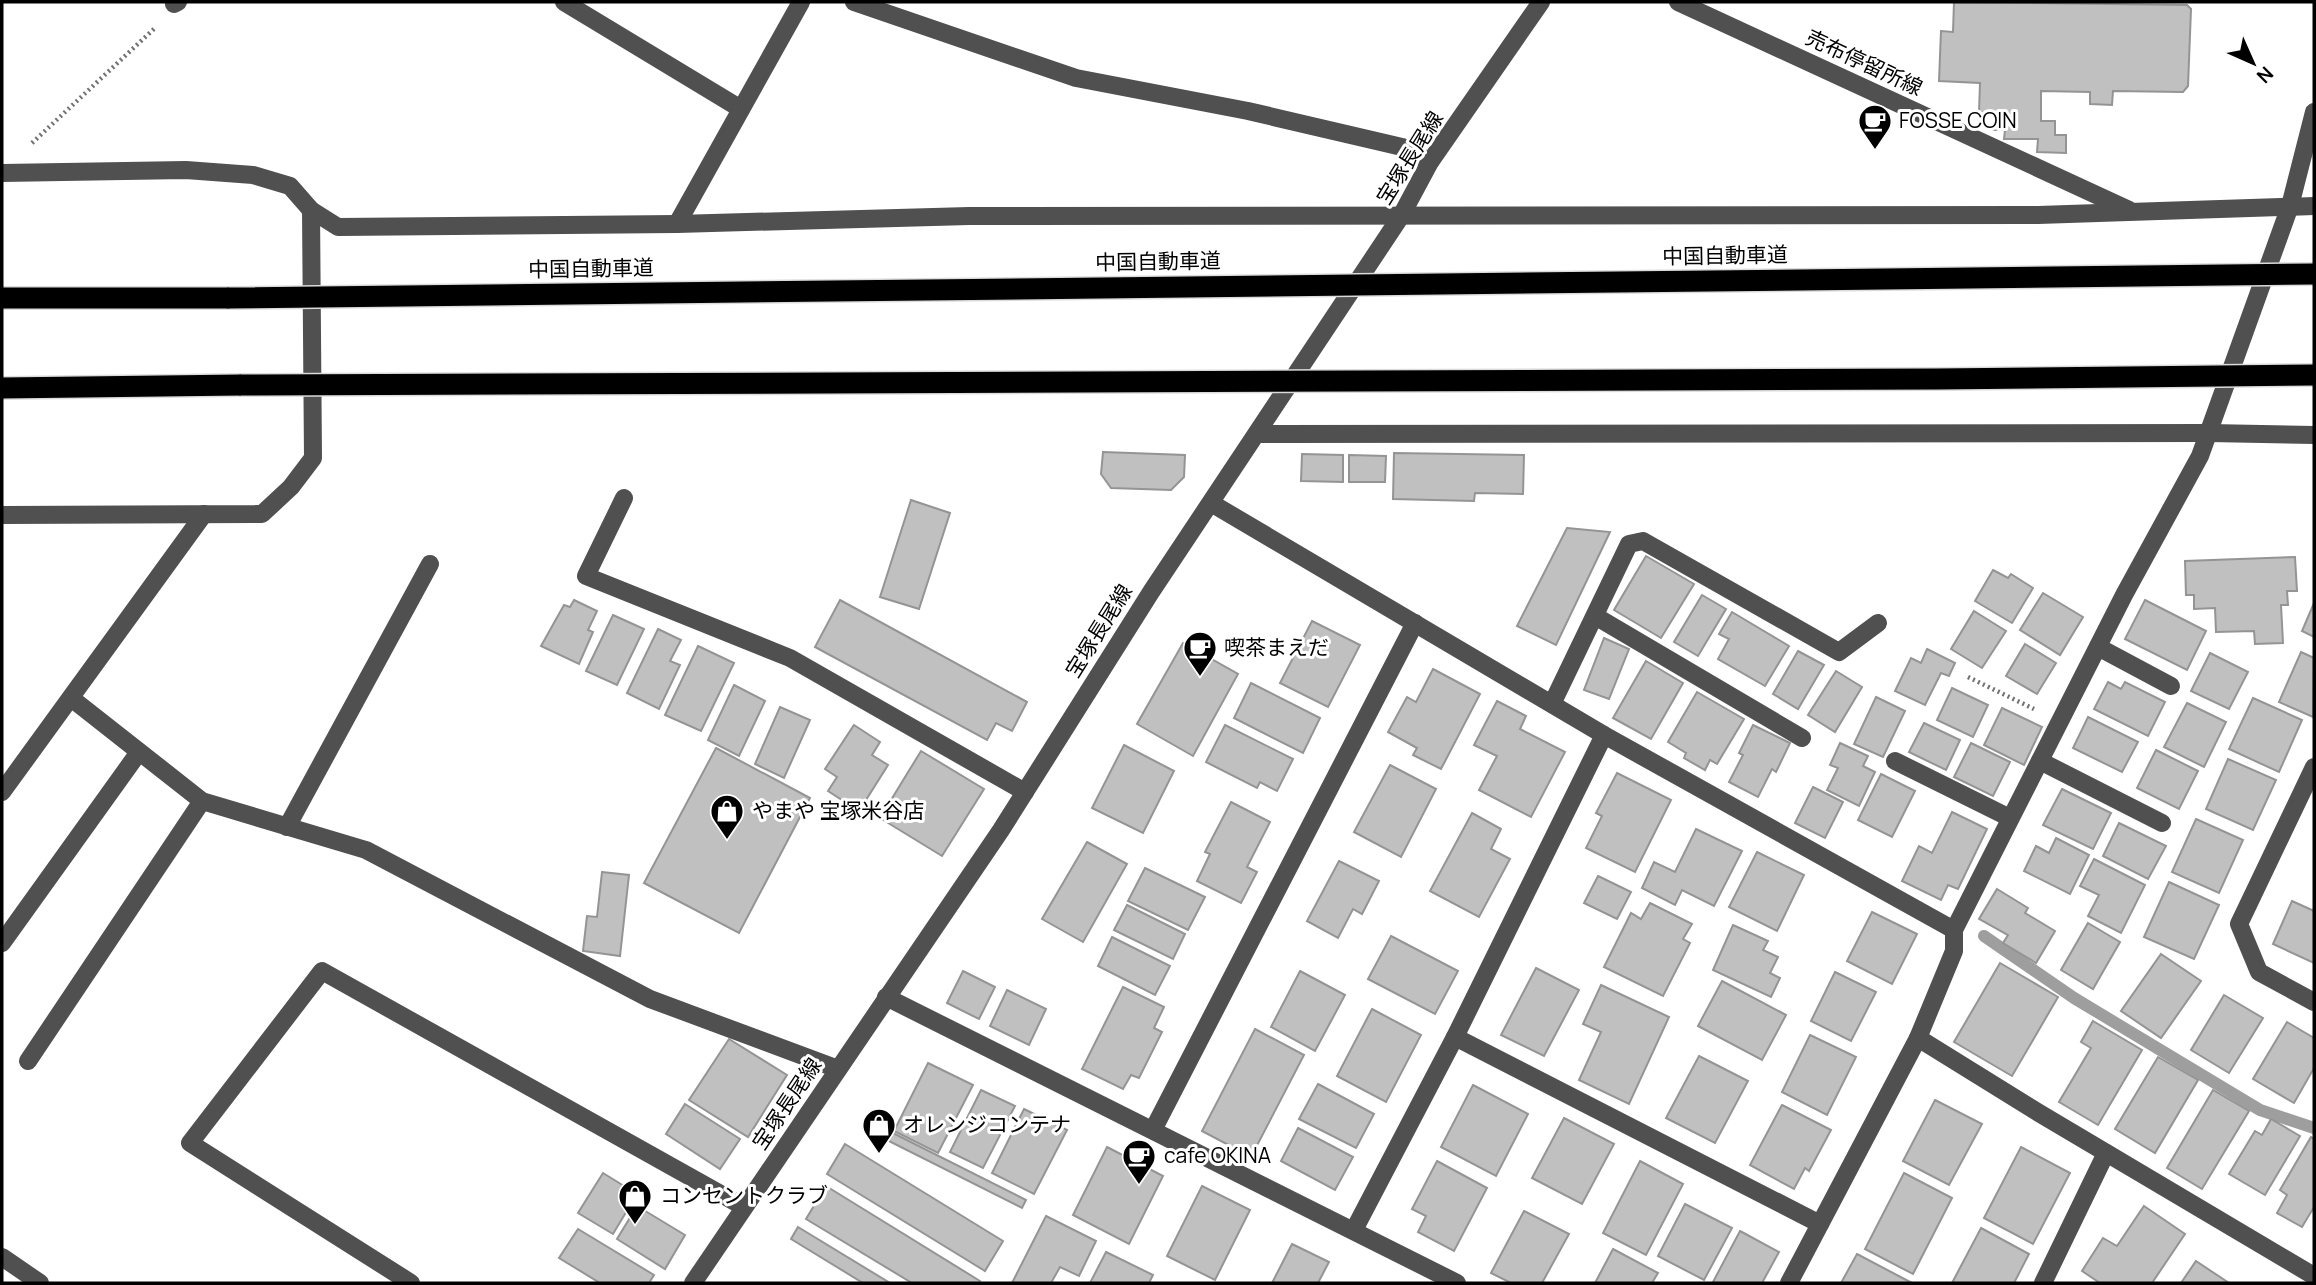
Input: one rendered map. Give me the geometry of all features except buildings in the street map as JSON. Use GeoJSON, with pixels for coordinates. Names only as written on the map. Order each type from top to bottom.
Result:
{"type":"FeatureCollection","features":[{"type":"Feature","properties":{"kind":"highway","name":"中国自動車道"},"geometry":{"type":"LineString","coordinates":[[2,298],[229,298],[2314,274]]}},
{"type":"Feature","properties":{"kind":"highway"},"geometry":{"type":"LineString","coordinates":[[2,388],[1923,380],[2314,375]]}},
{"type":"Feature","properties":{"kind":"street"},"geometry":{"type":"LineString","coordinates":[[564,2],[741,109]]}},
{"type":"Feature","properties":{"kind":"street"},"geometry":{"type":"LineString","coordinates":[[677,224],[801,2]]}},
{"type":"Feature","properties":{"kind":"street"},"geometry":{"type":"LineString","coordinates":[[855,2],[1076,78],[1248,111],[1402,147],[1430,162]]}},
{"type":"Feature","properties":{"kind":"street","name":"宝塚長尾線"},"geometry":{"type":"LineString","coordinates":[[692,1283],[1025,792],[1151,592],[1401,216],[1430,162],[1541,2]]}},
{"type":"Feature","properties":{"kind":"street","name":"売布停留所線"},"geometry":{"type":"LineString","coordinates":[[1678,2],[2132,212],[2314,206]]}},
{"type":"Feature","properties":{"kind":"street"},"geometry":{"type":"LineString","coordinates":[[1789,1283],[1918,1038],[1954,951],[1954,930],[2098,647],[2200,456],[2290,206],[2314,112]]}},
{"type":"Feature","properties":{"kind":"street"},"geometry":{"type":"LineString","coordinates":[[8,173],[186,170],[253,175],[290,187],[311,210],[338,227],[677,224],[969,216],[2038,215],[2132,212]]}},
{"type":"Feature","properties":{"kind":"street"},"geometry":{"type":"LineString","coordinates":[[2,515],[262,514],[291,487],[313,458],[311,210]]}},
{"type":"Feature","properties":{"kind":"street"},"geometry":{"type":"LineString","coordinates":[[1257,434],[2314,435]]}},
{"type":"Feature","properties":{"kind":"street"},"geometry":{"type":"LineString","coordinates":[[624,498],[586,576],[790,658],[1025,792]]}},
{"type":"Feature","properties":{"kind":"street"},"geometry":{"type":"LineString","coordinates":[[1211,503],[1604,735],[1954,930]]}},
{"type":"Feature","properties":{"kind":"street"},"geometry":{"type":"LineString","coordinates":[[2,792],[204,514]]}},
{"type":"Feature","properties":{"kind":"street"},"geometry":{"type":"LineString","coordinates":[[1552,704],[1629,544],[1643,541],[1839,652],[1878,623]]}},
{"type":"Feature","properties":{"kind":"street"},"geometry":{"type":"LineString","coordinates":[[287,827],[430,564]]}},
{"type":"Feature","properties":{"kind":"street"},"geometry":{"type":"LineString","coordinates":[[1595,616],[1802,738]]}},
{"type":"Feature","properties":{"kind":"street"},"geometry":{"type":"LineString","coordinates":[[1153,1130],[1415,622]]}},
{"type":"Feature","properties":{"kind":"street"},"geometry":{"type":"LineString","coordinates":[[2098,647],[2171,686]]}},
{"type":"Feature","properties":{"kind":"street"},"geometry":{"type":"LineString","coordinates":[[71,698],[202,801],[366,850],[650,999],[838,1069]]}},
{"type":"Feature","properties":{"kind":"street"},"geometry":{"type":"LineString","coordinates":[[1354,1230],[1454,1037],[1604,735]]}},
{"type":"Feature","properties":{"kind":"street"},"geometry":{"type":"LineString","coordinates":[[2,943],[139,752]]}},
{"type":"Feature","properties":{"kind":"street"},"geometry":{"type":"LineString","coordinates":[[1895,761],[2010,818]]}},
{"type":"Feature","properties":{"kind":"street"},"geometry":{"type":"LineString","coordinates":[[2040,761],[2162,823]]}},
{"type":"Feature","properties":{"kind":"street"},"geometry":{"type":"LineString","coordinates":[[2314,767],[2239,924],[2259,972],[2314,1002]]}},
{"type":"Feature","properties":{"kind":"street"},"geometry":{"type":"LineString","coordinates":[[28,1061],[202,801]]}},
{"type":"Feature","properties":{"kind":"street"},"geometry":{"type":"LineString","coordinates":[[411,1283],[190,1143],[322,971],[744,1207]]}},
{"type":"Feature","properties":{"kind":"street"},"geometry":{"type":"LineString","coordinates":[[887,997],[1457,1283]]}},
{"type":"Feature","properties":{"kind":"street"},"geometry":{"type":"LineString","coordinates":[[1454,1037],[1820,1224]]}},
{"type":"Feature","properties":{"kind":"street"},"geometry":{"type":"LineString","coordinates":[[1918,1038],[2314,1276]]}},
{"type":"Feature","properties":{"kind":"street"},"geometry":{"type":"LineString","coordinates":[[2043,1283],[2106,1153]]}},
{"type":"Feature","properties":{"kind":"street"},"geometry":{"type":"LineString","coordinates":[[2,1257],[40,1283]]}},
{"type":"Feature","properties":{"kind":"path"},"geometry":{"type":"LineString","coordinates":[[8,173],[23,151],[157,26],[176,3]]}},
{"type":"Feature","properties":{"kind":"path"},"geometry":{"type":"LineString","coordinates":[[1968,677],[2060,721]]}},
{"type":"Feature","properties":{"kind":"waterway"},"geometry":{"type":"LineString","coordinates":[[1984,936],[2074,998],[2260,1110],[2314,1128]]}},
{"type":"Feature","properties":{"kind":"place","name":"FOSSE COIN"},"geometry":{"type":"Point","coordinates":[1875,151]}},
{"type":"Feature","properties":{"kind":"place","name":"喫茶まえだ"},"geometry":{"type":"Point","coordinates":[1200,678]}},
{"type":"Feature","properties":{"kind":"place","name":"やまや 宝塚米谷店"},"geometry":{"type":"Point","coordinates":[727,841]}},
{"type":"Feature","properties":{"kind":"place","name":"オレンジコンテナ"},"geometry":{"type":"Point","coordinates":[879,1155]}},
{"type":"Feature","properties":{"kind":"place","name":"cafe OKINA"},"geometry":{"type":"Point","coordinates":[1139,1186]}},
{"type":"Feature","properties":{"kind":"place","name":"コンセントクラブ"},"geometry":{"type":"Point","coordinates":[635,1226]}}]}
